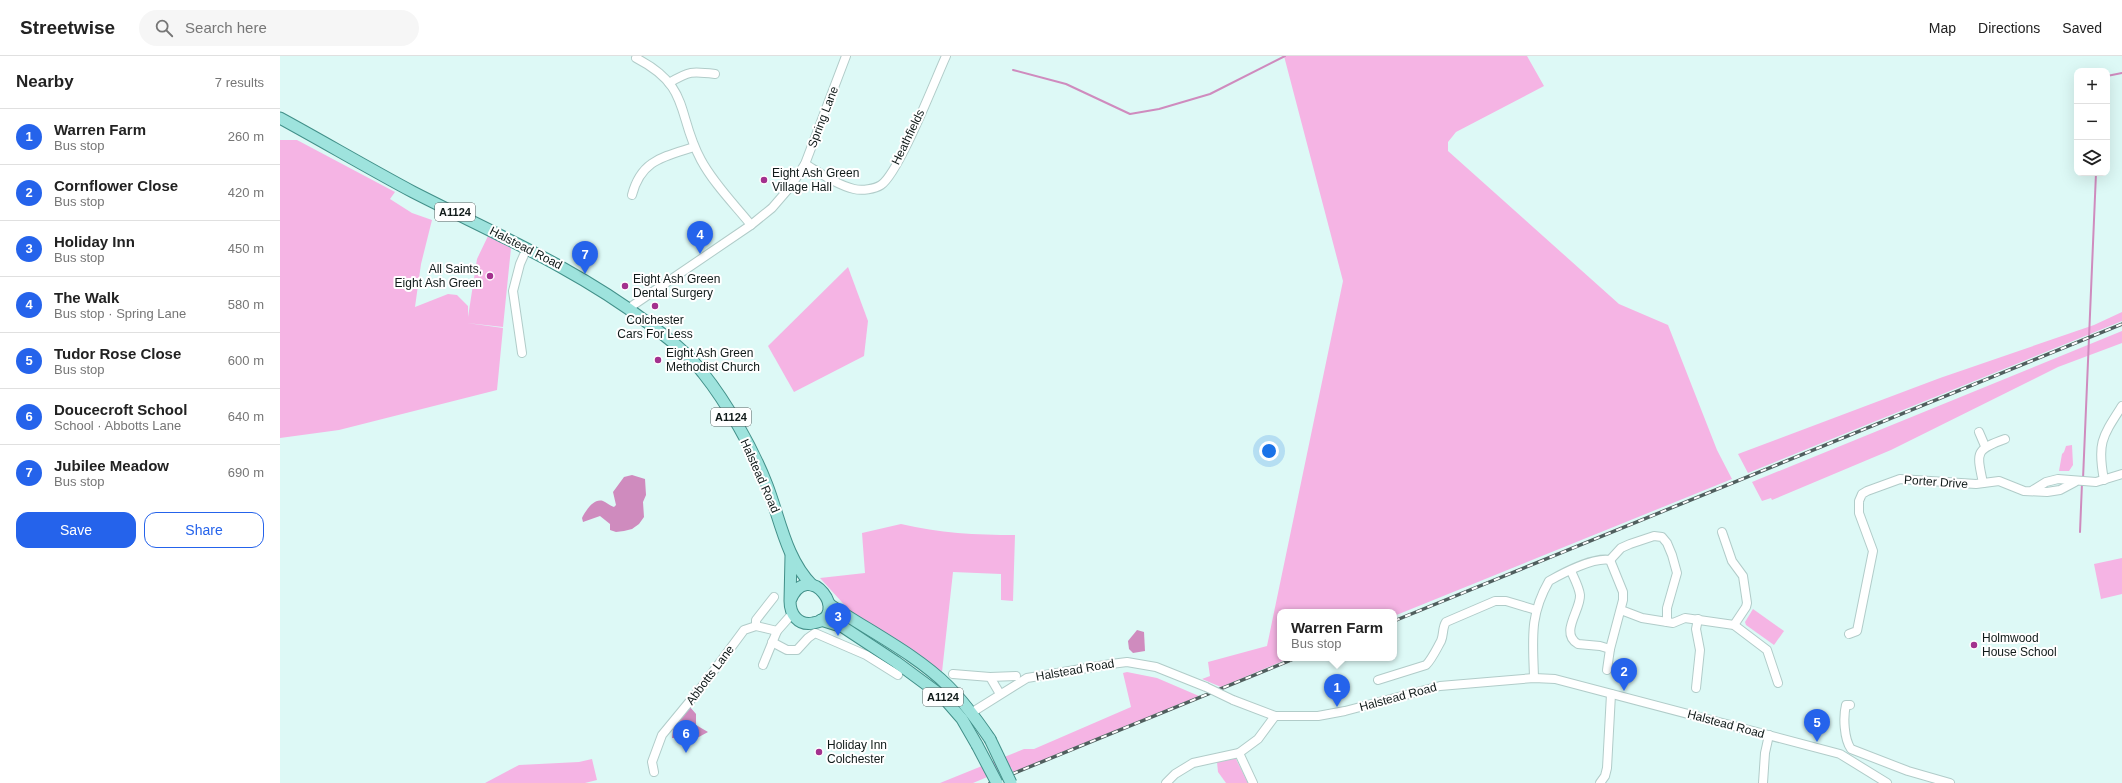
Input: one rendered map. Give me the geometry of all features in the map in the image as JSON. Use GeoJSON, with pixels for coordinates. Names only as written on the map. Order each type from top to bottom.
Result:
{"type":"FeatureCollection","features":[{"type":"Feature","properties":{"kind":"main road","name":"Halstead Road"},"geometry":{"type":"LineString","coordinates":[[280,118],[412,191],[568,269],[629,308],[676,344],[703,372],[739,429],[766,483],[791,556],[803,576],[812,585]]}},
{"type":"Feature","properties":{"kind":"main road","name":"Halstead Road"},"geometry":{"type":"LineString","coordinates":[[790,601],[791,556]]}},
{"type":"Feature","properties":{"kind":"main road"},"geometry":{"type":"LineString","coordinates":[[812,585],[820,588],[825,593],[829,604],[826,615],[821,620],[808,624],[802,622],[792,614],[790,601],[793,594],[799,588],[812,585]]}},
{"type":"Feature","properties":{"kind":"main road","name":"A1124"},"geometry":{"type":"LineString","coordinates":[[829,604],[904,652],[947,685],[971,713],[990,739],[1011,783]]}},
{"type":"Feature","properties":{"kind":"main road","name":"A1124"},"geometry":{"type":"LineString","coordinates":[[821,620],[843,627],[896,662],[942,696],[962,719],[978,745],[997,783]]}},
{"type":"Feature","properties":{"kind":"street","name":"Spring Lane"},"geometry":{"type":"LineString","coordinates":[[629,308],[751,226],[781,198],[805,164],[846,56]]}},
{"type":"Feature","properties":{"kind":"street","name":"Heathfields"},"geometry":{"type":"LineString","coordinates":[[805,164],[834,181],[855,190],[868,189],[881,184],[897,163],[946,56]]}},
{"type":"Feature","properties":{"kind":"street"},"geometry":{"type":"LineString","coordinates":[[636,58],[650,65],[678,94],[694,147],[719,185],[751,226]]}},
{"type":"Feature","properties":{"kind":"street"},"geometry":{"type":"LineString","coordinates":[[669,83],[686,73],[698,72],[715,74]]}},
{"type":"Feature","properties":{"kind":"street"},"geometry":{"type":"LineString","coordinates":[[632,195],[636,180],[647,166],[659,158],[694,147]]}},
{"type":"Feature","properties":{"kind":"street"},"geometry":{"type":"LineString","coordinates":[[522,353],[513,291],[520,264],[527,248]]}},
{"type":"Feature","properties":{"kind":"street"},"geometry":{"type":"LineString","coordinates":[[2104,480],[2100,455],[2101,442],[2104,434],[2122,406]]}},
{"type":"Feature","properties":{"kind":"street"},"geometry":{"type":"LineString","coordinates":[[1979,432],[1985,446]]}},
{"type":"Feature","properties":{"kind":"street"},"geometry":{"type":"LineString","coordinates":[[1983,483],[1978,457],[1985,446],[2005,439]]}},
{"type":"Feature","properties":{"kind":"street","name":"Porter Drive"},"geometry":{"type":"LineString","coordinates":[[1856,634],[1873,551],[1859,513],[1859,501],[1862,494],[1900,479],[1983,483],[1999,481],[2024,491],[2033,490],[2047,492],[2060,490],[2077,482],[2104,480],[2122,474]]}},
{"type":"Feature","properties":{"kind":"street"},"geometry":{"type":"LineString","coordinates":[[1722,532],[1732,560],[1743,576],[1747,603],[1734,625]]}},
{"type":"Feature","properties":{"kind":"street"},"geometry":{"type":"LineString","coordinates":[[1610,560],[1620,548],[1654,536],[1662,538],[1670,549],[1677,573],[1667,608],[1667,622]]}},
{"type":"Feature","properties":{"kind":"street"},"geometry":{"type":"LineString","coordinates":[[1534,678],[1532,627],[1536,610],[1549,581],[1597,560],[1610,560]]}},
{"type":"Feature","properties":{"kind":"street"},"geometry":{"type":"LineString","coordinates":[[1607,670],[1610,649],[1621,610],[1623,592],[1610,560]]}},
{"type":"Feature","properties":{"kind":"street"},"geometry":{"type":"LineString","coordinates":[[1571,571],[1580,593],[1570,630],[1572,638],[1578,644],[1600,646],[1610,649]]}},
{"type":"Feature","properties":{"kind":"street"},"geometry":{"type":"LineString","coordinates":[[774,597],[756,620],[756,626],[777,631]]}},
{"type":"Feature","properties":{"kind":"street"},"geometry":{"type":"LineString","coordinates":[[1378,680],[1426,665],[1432,659],[1436,647],[1441,640],[1443,626],[1446,622],[1495,601],[1506,601],[1536,610]]}},
{"type":"Feature","properties":{"kind":"street"},"geometry":{"type":"LineString","coordinates":[[1621,610],[1642,618],[1667,622],[1673,622],[1685,618],[1734,625],[1767,650],[1778,683]]}},
{"type":"Feature","properties":{"kind":"street"},"geometry":{"type":"LineString","coordinates":[[763,665],[777,631],[792,614]]}},
{"type":"Feature","properties":{"kind":"street"},"geometry":{"type":"LineString","coordinates":[[1696,688],[1700,650],[1696,629],[1698,619]]}},
{"type":"Feature","properties":{"kind":"street","name":"Abbotts Lane"},"geometry":{"type":"LineString","coordinates":[[654,772],[652,762],[662,735],[704,684],[744,630],[756,626]]}},
{"type":"Feature","properties":{"kind":"street"},"geometry":{"type":"LineString","coordinates":[[772,642],[787,650],[797,650],[815,633],[866,655],[898,675]]}},
{"type":"Feature","properties":{"kind":"street","name":"Halstead Road"},"geometry":{"type":"LineString","coordinates":[[971,713],[1027,678],[1127,662],[1156,667],[1275,716],[1303,717],[1330,715],[1440,686],[1534,678],[1555,679],[1840,754],[1888,783]]}},
{"type":"Feature","properties":{"kind":"street"},"geometry":{"type":"LineString","coordinates":[[953,674],[990,677],[1016,676]]}},
{"type":"Feature","properties":{"kind":"street"},"geometry":{"type":"LineString","coordinates":[[990,677],[1000,694]]}},
{"type":"Feature","properties":{"kind":"street"},"geometry":{"type":"LineString","coordinates":[[1600,783],[1605,776],[1607,768],[1611,694]]}},
{"type":"Feature","properties":{"kind":"street"},"geometry":{"type":"LineString","coordinates":[[1850,705],[1846,705],[1844,712],[1847,744],[1851,749],[1934,781],[1950,783]]}},
{"type":"Feature","properties":{"kind":"street"},"geometry":{"type":"LineString","coordinates":[[1166,783],[1175,774],[1193,763],[1239,753],[1258,739],[1275,716]]}},
{"type":"Feature","properties":{"kind":"street"},"geometry":{"type":"LineString","coordinates":[[1763,783],[1765,752],[1769,735]]}},
{"type":"Feature","properties":{"kind":"street"},"geometry":{"type":"LineString","coordinates":[[1239,753],[1253,783]]}},
{"type":"Feature","properties":{"kind":"shaded area"},"geometry":{"type":"Polygon","coordinates":[[[1284,56],[1527,56],[1544,86],[1456,132],[1448,142],[1448,151],[1619,304],[1668,325],[1717,450],[1732,479],[1397,615],[1397,609],[1277,609],[1277,661],[1283,661],[1221,687],[1202,679],[1210,676],[1208,662],[1267,646],[1343,281],[1284,56]]]}},
{"type":"Feature","properties":{"kind":"shaded area"},"geometry":{"type":"Polygon","coordinates":[[[280,140],[297,140],[395,192],[390,199],[412,213],[432,220],[421,264],[415,307],[448,294],[457,295],[468,306],[468,317],[477,259],[488,236],[511,248],[503,327],[467,323],[503,328],[497,390],[339,430],[280,438],[280,140]]]}},
{"type":"Feature","properties":{"kind":"shaded area"},"geometry":{"type":"Polygon","coordinates":[[[848,267],[868,321],[864,356],[794,392],[768,346],[848,267]]]}},
{"type":"Feature","properties":{"kind":"shaded area"},"geometry":{"type":"Polygon","coordinates":[[[2122,312],[2122,321],[1748,473],[1738,454],[1940,378],[2094,325],[2122,312]]]}},
{"type":"Feature","properties":{"kind":"shaded area"},"geometry":{"type":"Polygon","coordinates":[[[2122,331],[2122,343],[2058,367],[1891,450],[1772,500],[1771,498],[1762,501],[1752,482],[2122,331]]]}},
{"type":"Feature","properties":{"kind":"shaded area"},"geometry":{"type":"Polygon","coordinates":[[[2072,445],[2073,465],[2069,471],[2059,471],[2062,454],[2066,446],[2072,445]]]}},
{"type":"Feature","properties":{"kind":"shaded area"},"geometry":{"type":"Polygon","coordinates":[[[632,475],[645,479],[646,495],[643,502],[644,517],[639,524],[632,529],[616,532],[610,530],[610,524],[600,516],[583,522],[582,518],[585,512],[593,503],[603,501],[614,507],[616,505],[613,492],[624,477],[632,475]]]}},
{"type":"Feature","properties":{"kind":"shaded area"},"geometry":{"type":"Polygon","coordinates":[[[901,524],[929,530],[958,533],[1015,535],[1013,601],[1001,600],[1001,574],[953,572],[942,672],[850,611],[820,578],[865,573],[862,533],[901,524]]]}},
{"type":"Feature","properties":{"kind":"shaded area"},"geometry":{"type":"Polygon","coordinates":[[[2122,558],[2122,594],[2101,599],[2094,564],[2122,558]]]}},
{"type":"Feature","properties":{"kind":"shaded area"},"geometry":{"type":"Polygon","coordinates":[[[1753,609],[1784,631],[1774,645],[1746,625],[1745,622],[1753,609]]]}},
{"type":"Feature","properties":{"kind":"shaded area"},"geometry":{"type":"Polygon","coordinates":[[[1137,630],[1144,632],[1145,651],[1133,653],[1129,649],[1128,641],[1137,630]]]}},
{"type":"Feature","properties":{"kind":"shaded area"},"geometry":{"type":"Polygon","coordinates":[[[1127,672],[1157,678],[1199,696],[1013,772],[1011,767],[973,783],[940,783],[1024,749],[1034,749],[1131,707],[1123,673],[1127,672]]]}},
{"type":"Feature","properties":{"kind":"shaded area"},"geometry":{"type":"Polygon","coordinates":[[[690,707],[696,714],[696,725],[708,732],[697,738],[672,738],[673,729],[690,707]]]}},
{"type":"Feature","properties":{"kind":"shaded area"},"geometry":{"type":"Polygon","coordinates":[[[1235,757],[1248,783],[1226,783],[1218,772],[1217,762],[1235,757]]]}},
{"type":"Feature","properties":{"kind":"shaded area"},"geometry":{"type":"Polygon","coordinates":[[[592,759],[597,780],[585,783],[485,783],[519,765],[579,762],[592,759]]]}},
{"type":"Feature","properties":{"kind":"waterway"},"geometry":{"type":"LineString","coordinates":[[1013,70],[1066,84],[1130,114],[1159,109],[1210,94],[1285,56]]}},
{"type":"Feature","properties":{"kind":"waterway"},"geometry":{"type":"LineString","coordinates":[[2110,75],[2122,73]]}},
{"type":"Feature","properties":{"kind":"waterway"},"geometry":{"type":"LineString","coordinates":[[2083,479],[2096,176]]}},
{"type":"Feature","properties":{"kind":"waterway"},"geometry":{"type":"LineString","coordinates":[[2080,532],[2082,483]]}},
{"type":"Feature","properties":{"kind":"railway"},"geometry":{"type":"LineString","coordinates":[[1397,620],[2122,324]]}},
{"type":"Feature","properties":{"kind":"railway"},"geometry":{"type":"LineString","coordinates":[[990,783],[1289,661]]}},
{"type":"Feature","properties":{"kind":"place","name":"Eight Ash Green Village Hall"},"geometry":{"type":"Point","coordinates":[764,180]}},
{"type":"Feature","properties":{"kind":"place","name":"The Walk"},"geometry":{"type":"Point","coordinates":[700,254]}},
{"type":"Feature","properties":{"kind":"place","name":"Jubilee Meadow"},"geometry":{"type":"Point","coordinates":[585,274]}},
{"type":"Feature","properties":{"kind":"place","name":"All Saints, Eight Ash Green"},"geometry":{"type":"Point","coordinates":[490,276]}},
{"type":"Feature","properties":{"kind":"place","name":"Eight Ash Green Dental Surgery"},"geometry":{"type":"Point","coordinates":[625,286]}},
{"type":"Feature","properties":{"kind":"place","name":"Colchester Cars For Less"},"geometry":{"type":"Point","coordinates":[655,306]}},
{"type":"Feature","properties":{"kind":"place","name":"Eight Ash Green Methodist Church"},"geometry":{"type":"Point","coordinates":[658,360]}},
{"type":"Feature","properties":{"kind":"place","name":"Holiday Inn"},"geometry":{"type":"Point","coordinates":[838,636]}},
{"type":"Feature","properties":{"kind":"place","name":"Holmwood House School"},"geometry":{"type":"Point","coordinates":[1974,645]}},
{"type":"Feature","properties":{"kind":"place","name":"Cornflower Close"},"geometry":{"type":"Point","coordinates":[1624,691]}},
{"type":"Feature","properties":{"kind":"place","name":"Warren Farm"},"geometry":{"type":"Point","coordinates":[1337,707]}},
{"type":"Feature","properties":{"kind":"place","name":"Tudor Rose Close"},"geometry":{"type":"Point","coordinates":[1817,742]}},
{"type":"Feature","properties":{"kind":"place","name":"Holiday Inn Colchester"},"geometry":{"type":"Point","coordinates":[819,752]}},
{"type":"Feature","properties":{"kind":"place","name":"Doucecroft School"},"geometry":{"type":"Point","coordinates":[686,753]}}]}
